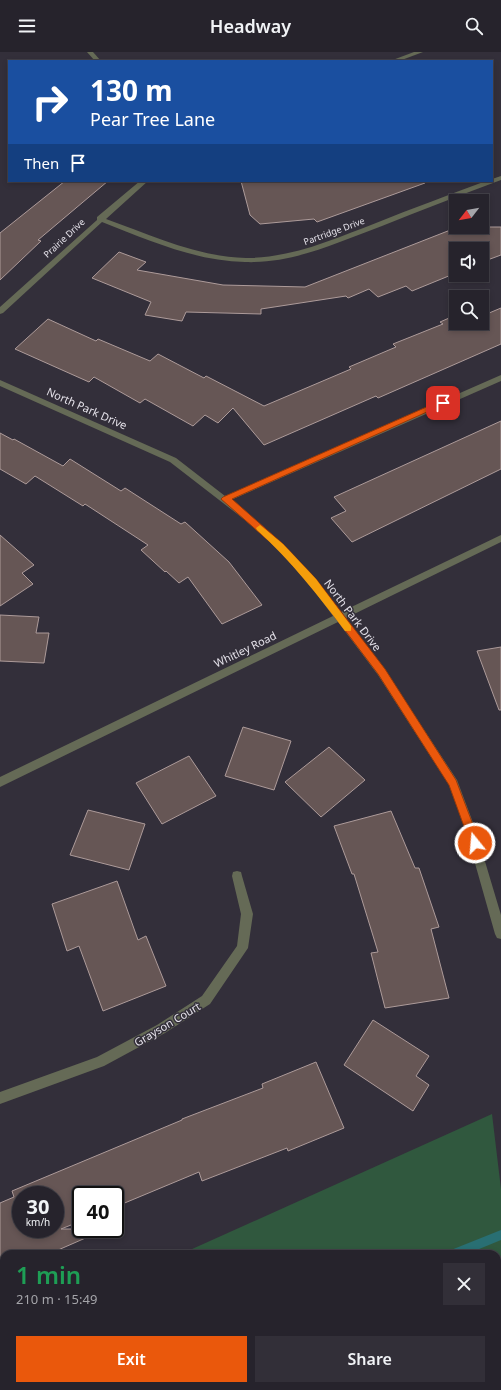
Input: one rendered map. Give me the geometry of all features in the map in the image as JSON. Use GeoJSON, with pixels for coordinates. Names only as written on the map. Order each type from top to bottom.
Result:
{"type":"FeatureCollection","features":[{"type":"Feature","properties":{"kind":"street"},"geometry":{"type":"LineString","coordinates":[[90,52],[97,60]]}},
{"type":"Feature","properties":{"kind":"street"},"geometry":{"type":"LineString","coordinates":[[396,60],[420,52]]}},
{"type":"Feature","properties":{"kind":"street","name":"Prairie Drive"},"geometry":{"type":"LineString","coordinates":[[0,311],[100,219],[143,182]]}},
{"type":"Feature","properties":{"kind":"street","name":"Partridge Drive"},"geometry":{"type":"LineString","coordinates":[[100,219],[182,249],[204,255],[245,260],[268,259],[308,252],[491,182]]}},
{"type":"Feature","properties":{"kind":"street"},"geometry":{"type":"LineString","coordinates":[[226,499],[501,378]]}},
{"type":"Feature","properties":{"kind":"street","name":"North Park Drive"},"geometry":{"type":"LineString","coordinates":[[0,382],[173,460],[226,499],[280,546],[313,582],[381,672],[453,783],[470,828],[501,934]]}},
{"type":"Feature","properties":{"kind":"street","name":"Whitley Road"},"geometry":{"type":"LineString","coordinates":[[0,782],[501,538]]}},
{"type":"Feature","properties":{"kind":"street","name":"Grayson Court"},"geometry":{"type":"LineString","coordinates":[[0,1098],[100,1062],[161,1029],[206,1000],[242,948],[248,914],[237,876]]}},
{"type":"Feature","properties":{"kind":"green space"},"geometry":{"type":"Polygon","coordinates":[[[492,1114],[501,1189],[501,1250],[190,1250],[492,1114]]]}},
{"type":"Feature","properties":{"kind":"building"},"geometry":{"type":"Polygon","coordinates":[[[64,182],[107,182],[38,240],[41,241],[0,280],[0,233],[64,182]]]}},
{"type":"Feature","properties":{"kind":"building"},"geometry":{"type":"Polygon","coordinates":[[[241,182],[425,183],[317,222],[314,219],[260,224],[250,215],[241,182]]]}},
{"type":"Feature","properties":{"kind":"building"},"geometry":{"type":"Polygon","coordinates":[[[489,227],[501,227],[501,255],[489,259],[489,242],[449,242],[449,276],[412,291],[406,286],[378,297],[369,289],[348,298],[346,296],[261,309],[261,314],[186,312],[182,321],[145,315],[151,302],[92,278],[119,252],[146,262],[137,270],[223,285],[305,287],[449,231],[449,234],[489,234],[489,227]]]}},
{"type":"Feature","properties":{"kind":"building"},"geometry":{"type":"Polygon","coordinates":[[[501,308],[501,344],[378,398],[376,396],[264,445],[233,408],[218,423],[205,415],[193,426],[145,399],[140,403],[94,377],[89,382],[15,349],[48,319],[96,341],[98,339],[150,361],[158,354],[204,378],[206,376],[264,406],[351,369],[349,367],[396,347],[393,344],[443,324],[440,322],[449,318],[449,330],[489,330],[489,313],[501,308]]]}},
{"type":"Feature","properties":{"kind":"building"},"geometry":{"type":"Polygon","coordinates":[[[501,421],[501,469],[352,542],[331,518],[346,511],[334,497],[501,421]]]}},
{"type":"Feature","properties":{"kind":"building"},"geometry":{"type":"Polygon","coordinates":[[[0,433],[63,466],[70,459],[121,491],[125,488],[181,524],[185,522],[229,562],[262,605],[222,624],[188,577],[179,583],[141,550],[148,545],[85,504],[83,506],[35,476],[26,484],[0,469],[0,433]]]}},
{"type":"Feature","properties":{"kind":"building"},"geometry":{"type":"Polygon","coordinates":[[[0,535],[34,565],[22,573],[33,584],[0,606],[0,535]]]}},
{"type":"Feature","properties":{"kind":"building"},"geometry":{"type":"Polygon","coordinates":[[[0,615],[39,617],[36,633],[49,633],[44,663],[0,661],[0,615]]]}},
{"type":"Feature","properties":{"kind":"building"},"geometry":{"type":"Polygon","coordinates":[[[501,647],[501,710],[499,710],[477,651],[501,647]]]}},
{"type":"Feature","properties":{"kind":"building"},"geometry":{"type":"Polygon","coordinates":[[[243,727],[291,741],[274,790],[225,776],[243,727]]]}},
{"type":"Feature","properties":{"kind":"building"},"geometry":{"type":"Polygon","coordinates":[[[329,747],[365,780],[321,817],[285,782],[329,747]]]}},
{"type":"Feature","properties":{"kind":"building"},"geometry":{"type":"Polygon","coordinates":[[[189,756],[216,796],[162,824],[136,783],[189,756]]]}},
{"type":"Feature","properties":{"kind":"building"},"geometry":{"type":"Polygon","coordinates":[[[88,810],[145,824],[129,870],[70,855],[88,810]]]}},
{"type":"Feature","properties":{"kind":"building"},"geometry":{"type":"Polygon","coordinates":[[[391,811],[415,868],[419,868],[439,927],[431,929],[449,998],[385,1008],[371,953],[378,952],[354,874],[352,874],[334,826],[391,811]]]}},
{"type":"Feature","properties":{"kind":"building"},"geometry":{"type":"Polygon","coordinates":[[[117,881],[138,940],[146,936],[166,986],[103,1011],[79,946],[67,951],[52,904],[117,881]]]}},
{"type":"Feature","properties":{"kind":"building"},"geometry":{"type":"Polygon","coordinates":[[[373,1020],[429,1056],[416,1076],[429,1085],[413,1111],[344,1065],[373,1020]]]}},
{"type":"Feature","properties":{"kind":"building"},"geometry":{"type":"Polygon","coordinates":[[[316,1062],[344,1128],[288,1151],[287,1148],[202,1181],[199,1172],[124,1203],[124,1186],[72,1186],[72,1225],[64,1228],[64,1186],[24,1186],[263,1088],[262,1084],[316,1062]]]}},
{"type":"Feature","properties":{"kind":"building"},"geometry":{"type":"Polygon","coordinates":[[[12,1198],[12,1238],[64,1238],[64,1229],[72,1229],[72,1238],[85,1238],[58,1250],[0,1250],[0,1203],[12,1198]]]}},
{"type":"Feature","properties":{"kind":"waterway"},"geometry":{"type":"LineString","coordinates":[[465,1250],[501,1235]]}},
{"type":"Feature","properties":{"kind":"slow traffic"},"geometry":{"type":"LineString","coordinates":[[260,528],[280,546],[313,582],[348,628]]}},
{"type":"Feature","properties":{"kind":"route"},"geometry":{"type":"LineString","coordinates":[[443,403],[226,499],[280,546],[313,582],[381,672],[453,783],[475,843]]}}]}
